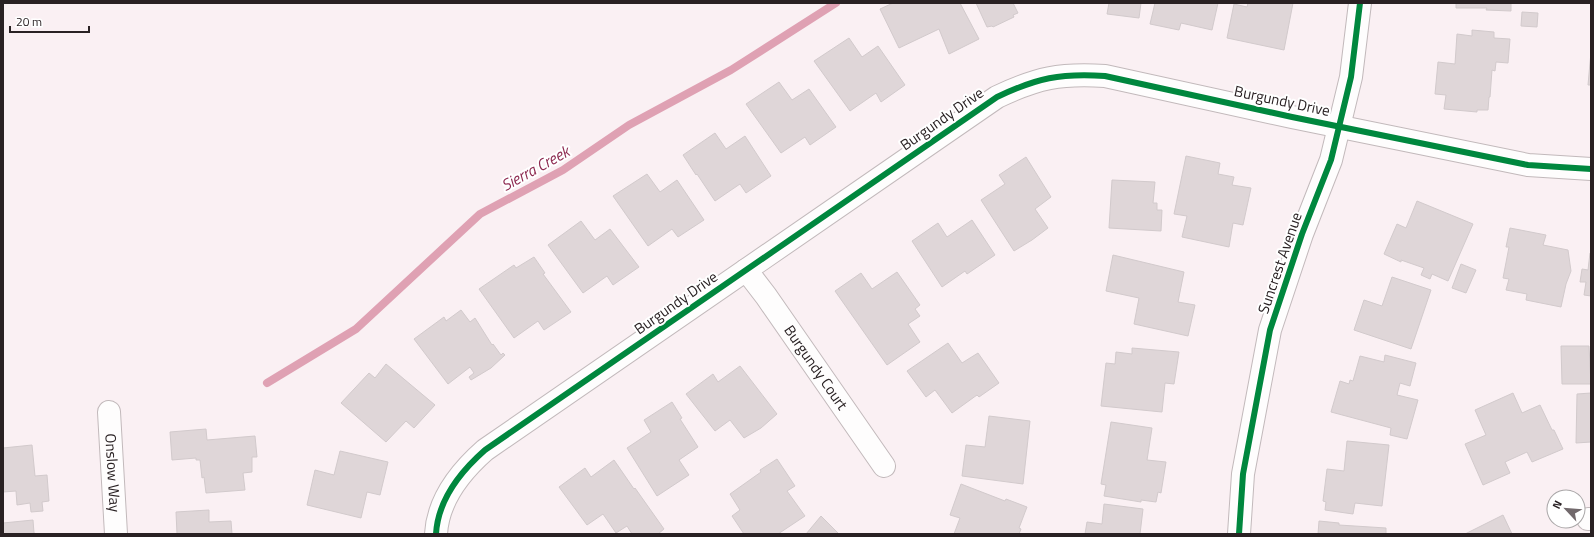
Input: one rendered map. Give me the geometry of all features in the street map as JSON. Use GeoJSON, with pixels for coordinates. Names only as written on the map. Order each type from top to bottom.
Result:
{"type":"FeatureCollection","features":[{"type":"Feature","properties":{"kind":"street","name":"Suncrest Avenue"},"geometry":{"type":"LineString","coordinates":[[1239,534],[1243,474],[1270,330],[1302,234],[1331,160],[1351,77],[1360,3]]}},
{"type":"Feature","properties":{"kind":"street","name":"Burgundy Drive"},"geometry":{"type":"LineString","coordinates":[[436,534],[442,506],[453,485],[467,466],[485,450],[997,97],[1022,85],[1049,77],[1077,74],[1104,76],[1292,117],[1528,165],[1591,169]]}},
{"type":"Feature","properties":{"kind":"street","name":"Burgundy Court"},"geometry":{"type":"LineString","coordinates":[[746,270],[766,296],[884,466]]}},
{"type":"Feature","properties":{"kind":"street","name":"Onslow Way"},"geometry":{"type":"LineString","coordinates":[[109,412],[116,534]]}},
{"type":"Feature","properties":{"kind":"building"},"geometry":{"type":"Polygon","coordinates":[[[893,3],[960,3],[979,39],[949,54],[939,29],[899,48],[880,9],[893,3]]]}},
{"type":"Feature","properties":{"kind":"building"},"geometry":{"type":"Polygon","coordinates":[[[976,3],[1013,3],[1018,13],[1013,15],[1014,17],[993,27],[987,27],[976,3]]]}},
{"type":"Feature","properties":{"kind":"building"},"geometry":{"type":"Polygon","coordinates":[[[1109,3],[1141,3],[1139,18],[1107,14],[1109,3]]]}},
{"type":"Feature","properties":{"kind":"building"},"geometry":{"type":"Polygon","coordinates":[[[1155,3],[1218,3],[1212,30],[1181,23],[1179,30],[1150,24],[1155,3]]]}},
{"type":"Feature","properties":{"kind":"building"},"geometry":{"type":"Polygon","coordinates":[[[1248,3],[1293,3],[1284,50],[1227,38],[1234,4],[1247,7],[1248,3]]]}},
{"type":"Feature","properties":{"kind":"building"},"geometry":{"type":"Polygon","coordinates":[[[1456,3],[1511,3],[1511,11],[1486,10],[1487,8],[1456,8],[1456,3]]]}},
{"type":"Feature","properties":{"kind":"building"},"geometry":{"type":"Polygon","coordinates":[[[1522,12],[1538,13],[1537,27],[1521,26],[1522,12]]]}},
{"type":"Feature","properties":{"kind":"building"},"geometry":{"type":"Polygon","coordinates":[[[1472,30],[1494,32],[1494,38],[1510,39],[1508,63],[1496,62],[1495,71],[1492,70],[1488,110],[1477,110],[1477,112],[1444,109],[1446,95],[1435,94],[1438,62],[1455,64],[1457,34],[1472,36],[1472,30]]]}},
{"type":"Feature","properties":{"kind":"building"},"geometry":{"type":"Polygon","coordinates":[[[849,38],[862,57],[878,46],[905,85],[881,102],[876,93],[850,111],[814,61],[849,38]]]}},
{"type":"Feature","properties":{"kind":"building"},"geometry":{"type":"Polygon","coordinates":[[[1591,52],[1591,85],[1588,85],[1591,52]]]}},
{"type":"Feature","properties":{"kind":"building"},"geometry":{"type":"Polygon","coordinates":[[[779,82],[792,100],[809,89],[836,127],[810,145],[805,137],[781,153],[746,104],[779,82]]]}},
{"type":"Feature","properties":{"kind":"building"},"geometry":{"type":"Polygon","coordinates":[[[715,133],[726,149],[745,136],[771,176],[746,193],[740,184],[715,201],[683,155],[715,133]]]}},
{"type":"Feature","properties":{"kind":"building"},"geometry":{"type":"Polygon","coordinates":[[[1186,156],[1220,163],[1218,174],[1234,177],[1232,185],[1251,188],[1243,225],[1233,223],[1229,247],[1182,237],[1187,216],[1174,214],[1186,156]]]}},
{"type":"Feature","properties":{"kind":"building"},"geometry":{"type":"Polygon","coordinates":[[[1026,157],[1051,197],[1035,209],[1048,228],[1014,251],[981,200],[1005,184],[999,175],[1026,157]]]}},
{"type":"Feature","properties":{"kind":"building"},"geometry":{"type":"Polygon","coordinates":[[[647,174],[660,192],[677,180],[704,220],[678,237],[672,229],[648,246],[613,196],[647,174]]]}},
{"type":"Feature","properties":{"kind":"building"},"geometry":{"type":"Polygon","coordinates":[[[1112,180],[1155,182],[1153,203],[1157,203],[1157,210],[1162,210],[1161,231],[1109,228],[1112,180]]]}},
{"type":"Feature","properties":{"kind":"building"},"geometry":{"type":"Polygon","coordinates":[[[1417,201],[1473,224],[1448,281],[1432,274],[1430,279],[1421,275],[1424,268],[1401,260],[1401,262],[1384,254],[1397,224],[1406,228],[1417,201]]]}},
{"type":"Feature","properties":{"kind":"building"},"geometry":{"type":"Polygon","coordinates":[[[972,220],[995,255],[967,274],[965,271],[942,287],[912,241],[938,223],[947,237],[972,220]]]}},
{"type":"Feature","properties":{"kind":"building"},"geometry":{"type":"Polygon","coordinates":[[[581,221],[595,240],[610,229],[639,267],[613,285],[607,276],[583,293],[548,245],[581,221]]]}},
{"type":"Feature","properties":{"kind":"building"},"geometry":{"type":"Polygon","coordinates":[[[1510,228],[1546,235],[1543,245],[1568,250],[1571,271],[1566,284],[1561,307],[1526,300],[1527,294],[1506,290],[1509,279],[1503,278],[1509,247],[1506,247],[1510,228]]]}},
{"type":"Feature","properties":{"kind":"building"},"geometry":{"type":"Polygon","coordinates":[[[1590,253],[1591,296],[1584,295],[1586,282],[1580,282],[1582,269],[1588,270],[1590,253]]]}},
{"type":"Feature","properties":{"kind":"building"},"geometry":{"type":"Polygon","coordinates":[[[1113,255],[1184,272],[1178,302],[1195,305],[1188,336],[1134,324],[1139,298],[1106,291],[1113,255]]]}},
{"type":"Feature","properties":{"kind":"building"},"geometry":{"type":"Polygon","coordinates":[[[534,257],[545,273],[543,274],[571,312],[544,330],[538,321],[514,338],[479,289],[514,265],[516,268],[534,257]]]}},
{"type":"Feature","properties":{"kind":"building"},"geometry":{"type":"Polygon","coordinates":[[[1461,264],[1476,270],[1466,293],[1452,288],[1461,264]]]}},
{"type":"Feature","properties":{"kind":"building"},"geometry":{"type":"Polygon","coordinates":[[[897,272],[920,305],[915,309],[920,316],[908,324],[920,342],[887,365],[835,291],[861,273],[872,289],[897,272]]]}},
{"type":"Feature","properties":{"kind":"building"},"geometry":{"type":"Polygon","coordinates":[[[1392,277],[1431,290],[1411,349],[1354,330],[1364,300],[1382,306],[1392,277]]]}},
{"type":"Feature","properties":{"kind":"building"},"geometry":{"type":"Polygon","coordinates":[[[461,310],[470,322],[475,318],[492,345],[493,344],[501,355],[503,353],[505,355],[491,368],[471,380],[469,377],[474,373],[470,367],[448,384],[414,339],[444,317],[446,321],[461,310]]]}},
{"type":"Feature","properties":{"kind":"building"},"geometry":{"type":"Polygon","coordinates":[[[948,343],[962,363],[978,353],[999,383],[979,397],[977,395],[952,413],[935,390],[926,397],[907,371],[948,343]]]}},
{"type":"Feature","properties":{"kind":"building"},"geometry":{"type":"Polygon","coordinates":[[[1561,346],[1589,346],[1591,384],[1562,384],[1561,346]]]}},
{"type":"Feature","properties":{"kind":"building"},"geometry":{"type":"Polygon","coordinates":[[[1132,348],[1179,352],[1174,384],[1165,383],[1162,412],[1101,406],[1106,363],[1115,364],[1116,352],[1132,354],[1132,348]]]}},
{"type":"Feature","properties":{"kind":"building"},"geometry":{"type":"Polygon","coordinates":[[[1385,355],[1416,363],[1410,386],[1400,383],[1397,395],[1418,400],[1407,439],[1390,435],[1391,428],[1331,412],[1340,381],[1349,384],[1350,380],[1353,381],[1360,356],[1384,362],[1385,355]]]}},
{"type":"Feature","properties":{"kind":"building"},"geometry":{"type":"Polygon","coordinates":[[[386,364],[435,405],[414,428],[406,421],[386,442],[341,403],[369,373],[375,378],[386,364]]]}},
{"type":"Feature","properties":{"kind":"building"},"geometry":{"type":"Polygon","coordinates":[[[740,366],[777,414],[761,428],[744,438],[730,420],[715,431],[686,394],[713,374],[718,382],[740,366]]]}},
{"type":"Feature","properties":{"kind":"building"},"geometry":{"type":"Polygon","coordinates":[[[1513,393],[1522,413],[1540,405],[1563,449],[1532,462],[1527,452],[1505,462],[1510,473],[1483,485],[1465,444],[1486,435],[1475,410],[1513,393]]]}},
{"type":"Feature","properties":{"kind":"building"},"geometry":{"type":"Polygon","coordinates":[[[1591,393],[1591,442],[1576,443],[1577,394],[1591,393]]]}},
{"type":"Feature","properties":{"kind":"building"},"geometry":{"type":"Polygon","coordinates":[[[672,402],[682,418],[680,419],[698,447],[679,460],[689,475],[657,496],[627,448],[651,432],[644,420],[672,402]]]}},
{"type":"Feature","properties":{"kind":"building"},"geometry":{"type":"Polygon","coordinates":[[[989,416],[1030,421],[1023,484],[962,476],[966,445],[985,447],[989,416]]]}},
{"type":"Feature","properties":{"kind":"building"},"geometry":{"type":"Polygon","coordinates":[[[1111,422],[1152,428],[1147,460],[1166,462],[1161,493],[1158,492],[1156,502],[1141,500],[1141,502],[1104,496],[1106,485],[1101,484],[1111,422]]]}},
{"type":"Feature","properties":{"kind":"building"},"geometry":{"type":"Polygon","coordinates":[[[206,429],[207,440],[255,436],[257,457],[252,457],[252,472],[243,473],[245,490],[206,493],[204,477],[202,478],[200,460],[196,460],[196,458],[172,460],[170,432],[206,429]]]}},
{"type":"Feature","properties":{"kind":"building"},"geometry":{"type":"Polygon","coordinates":[[[1347,441],[1389,445],[1382,506],[1355,503],[1353,514],[1325,510],[1326,502],[1323,501],[1327,469],[1344,471],[1347,441]]]}},
{"type":"Feature","properties":{"kind":"building"},"geometry":{"type":"Polygon","coordinates":[[[32,445],[35,476],[47,475],[49,501],[42,502],[43,511],[31,512],[30,503],[17,505],[16,491],[3,492],[3,448],[32,445]]]}},
{"type":"Feature","properties":{"kind":"building"},"geometry":{"type":"Polygon","coordinates":[[[340,451],[388,462],[380,495],[367,492],[361,518],[307,505],[315,470],[334,475],[340,451]]]}},
{"type":"Feature","properties":{"kind":"building"},"geometry":{"type":"Polygon","coordinates":[[[777,459],[795,486],[787,491],[805,516],[778,534],[744,534],[732,516],[740,510],[730,494],[761,472],[760,470],[777,459]]]}},
{"type":"Feature","properties":{"kind":"building"},"geometry":{"type":"Polygon","coordinates":[[[614,460],[664,529],[658,534],[632,534],[627,526],[616,533],[603,514],[587,525],[559,487],[585,468],[591,477],[614,460]]]}},
{"type":"Feature","properties":{"kind":"building"},"geometry":{"type":"Polygon","coordinates":[[[961,484],[1005,501],[1006,499],[1027,507],[1019,528],[1021,529],[1019,534],[954,534],[960,518],[950,515],[961,484]]]}},
{"type":"Feature","properties":{"kind":"building"},"geometry":{"type":"Polygon","coordinates":[[[1104,504],[1143,509],[1140,534],[1085,534],[1087,522],[1102,524],[1104,504]]]}},
{"type":"Feature","properties":{"kind":"building"},"geometry":{"type":"Polygon","coordinates":[[[209,510],[209,522],[231,521],[232,534],[177,534],[176,512],[209,510]]]}},
{"type":"Feature","properties":{"kind":"building"},"geometry":{"type":"Polygon","coordinates":[[[1503,515],[1512,534],[1465,534],[1503,515]]]}},
{"type":"Feature","properties":{"kind":"building"},"geometry":{"type":"Polygon","coordinates":[[[821,516],[839,534],[806,534],[821,516]]]}},
{"type":"Feature","properties":{"kind":"building"},"geometry":{"type":"Polygon","coordinates":[[[33,520],[34,533],[37,534],[3,534],[3,523],[33,520]]]}},
{"type":"Feature","properties":{"kind":"building"},"geometry":{"type":"Polygon","coordinates":[[[1319,521],[1339,523],[1339,525],[1386,528],[1386,534],[1318,534],[1319,521]]]}},
{"type":"Feature","properties":{"kind":"waterway","name":"Sierra Creek"},"geometry":{"type":"LineString","coordinates":[[267,383],[356,329],[480,214],[563,170],[629,125],[731,70],[836,3]]}},
{"type":"Feature","properties":{"kind":"cycle path"},"geometry":{"type":"LineString","coordinates":[[1239,534],[1243,474],[1270,330],[1302,234],[1331,160],[1351,77],[1360,3]]}},
{"type":"Feature","properties":{"kind":"cycle path"},"geometry":{"type":"LineString","coordinates":[[436,534],[441,509],[452,487],[467,467],[485,450],[997,97],[1024,85],[1062,76],[1105,76],[1292,117],[1528,165],[1591,169]]}}]}
